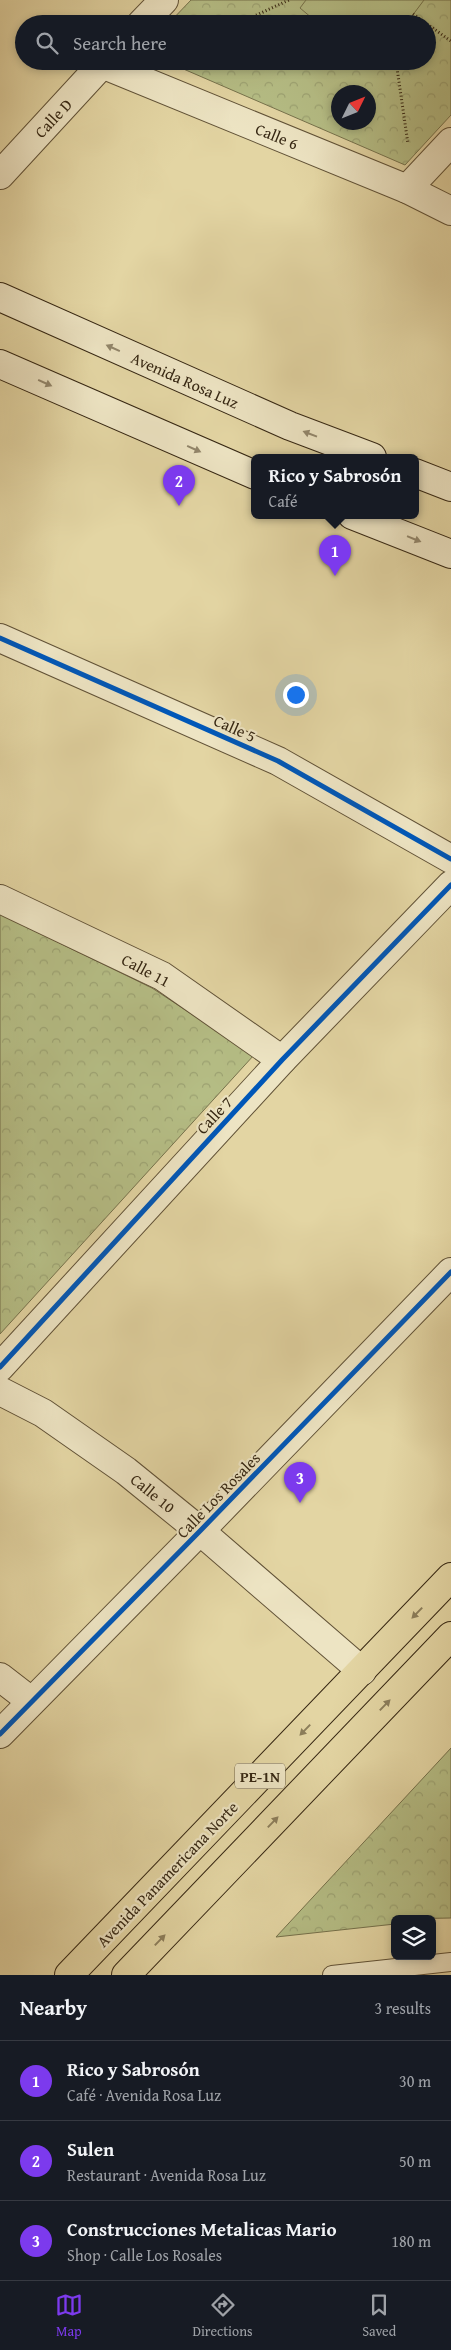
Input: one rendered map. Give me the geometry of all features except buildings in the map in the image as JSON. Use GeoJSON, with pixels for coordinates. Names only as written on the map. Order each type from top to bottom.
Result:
{"type":"FeatureCollection","features":[{"type":"Feature","properties":{"kind":"highway","name":"Avenida Panamericana Norte"},"geometry":{"type":"LineString","coordinates":[[70,1975],[451,1577]]}},
{"type":"Feature","properties":{"kind":"highway","name":"PE-1N"},"geometry":{"type":"LineString","coordinates":[[126,1975],[451,1636]]}},
{"type":"Feature","properties":{"kind":"street"},"geometry":{"type":"LineString","coordinates":[[150,15],[164,0]]}},
{"type":"Feature","properties":{"kind":"street","name":"Calle D"},"geometry":{"type":"LineString","coordinates":[[0,174],[97,70]]}},
{"type":"Feature","properties":{"kind":"street","name":"Calle 6"},"geometry":{"type":"LineString","coordinates":[[122,70],[410,185],[451,211]]}},
{"type":"Feature","properties":{"kind":"street"},"geometry":{"type":"LineString","coordinates":[[410,185],[451,142]]}},
{"type":"Feature","properties":{"kind":"street","name":"Avenida Rosa Luz"},"geometry":{"type":"LineString","coordinates":[[0,298],[290,426],[364,454]]}},
{"type":"Feature","properties":{"kind":"street"},"geometry":{"type":"LineString","coordinates":[[0,364],[251,473]]}},
{"type":"Feature","properties":{"kind":"street"},"geometry":{"type":"LineString","coordinates":[[419,475],[451,487]]}},
{"type":"Feature","properties":{"kind":"street"},"geometry":{"type":"LineString","coordinates":[[362,519],[451,554]]}},
{"type":"Feature","properties":{"kind":"street","name":"Calle 5"},"geometry":{"type":"LineString","coordinates":[[0,638],[278,761],[451,859]]}},
{"type":"Feature","properties":{"kind":"street","name":"Calle 7"},"geometry":{"type":"LineString","coordinates":[[0,1367],[282,1060],[451,885]]}},
{"type":"Feature","properties":{"kind":"street","name":"Calle 11"},"geometry":{"type":"LineString","coordinates":[[0,899],[162,976],[282,1060]]}},
{"type":"Feature","properties":{"kind":"street","name":"Calle Los Rosales"},"geometry":{"type":"LineString","coordinates":[[0,1734],[451,1272]]}},
{"type":"Feature","properties":{"kind":"street","name":"Calle 10"},"geometry":{"type":"LineString","coordinates":[[0,1391],[43,1412],[126,1471],[200,1531],[362,1670]]}},
{"type":"Feature","properties":{"kind":"street"},"geometry":{"type":"LineString","coordinates":[[0,1677],[31,1701]]}},
{"type":"Feature","properties":{"kind":"lane"},"geometry":{"type":"LineString","coordinates":[[332,1975],[451,1962]]}},
{"type":"Feature","properties":{"kind":"path"},"geometry":{"type":"LineString","coordinates":[[256,15],[289,0]]}},
{"type":"Feature","properties":{"kind":"path"},"geometry":{"type":"LineString","coordinates":[[436,30],[451,41]]}},
{"type":"Feature","properties":{"kind":"path"},"geometry":{"type":"LineString","coordinates":[[397,70],[410,185]]}},
{"type":"Feature","properties":{"kind":"green space"},"geometry":{"type":"Polygon","coordinates":[[[191,0],[451,0],[451,115],[405,165],[186,70],[436,70],[436,15],[177,15],[191,0]]]}},
{"type":"Feature","properties":{"kind":"green space"},"geometry":{"type":"Polygon","coordinates":[[[306,0],[424,0],[413,15],[308,15],[300,8],[306,0]]]}},
{"type":"Feature","properties":{"kind":"green space"},"geometry":{"type":"Polygon","coordinates":[[[0,914],[152,988],[254,1055],[0,1334],[0,914]]]}},
{"type":"Feature","properties":{"kind":"green space"},"geometry":{"type":"Polygon","coordinates":[[[451,1748],[451,1918],[436,1918],[436,1915],[391,1915],[391,1924],[276,1937],[451,1748]]]}},
{"type":"Feature","properties":{"kind":"cycle path"},"geometry":{"type":"LineString","coordinates":[[0,638],[278,761],[451,859]]}},
{"type":"Feature","properties":{"kind":"cycle path"},"geometry":{"type":"LineString","coordinates":[[0,1367],[282,1060],[451,885]]}},
{"type":"Feature","properties":{"kind":"cycle path"},"geometry":{"type":"LineString","coordinates":[[0,1734],[451,1272]]}},
{"type":"Feature","properties":{"kind":"place","name":"Sulen"},"geometry":{"type":"Point","coordinates":[179,506]}},
{"type":"Feature","properties":{"kind":"place","name":"Rico y Sabrosón"},"geometry":{"type":"Point","coordinates":[335,576]}},
{"type":"Feature","properties":{"kind":"place","name":"Construcciones Metalicas Mario"},"geometry":{"type":"Point","coordinates":[300,1503]}}]}
